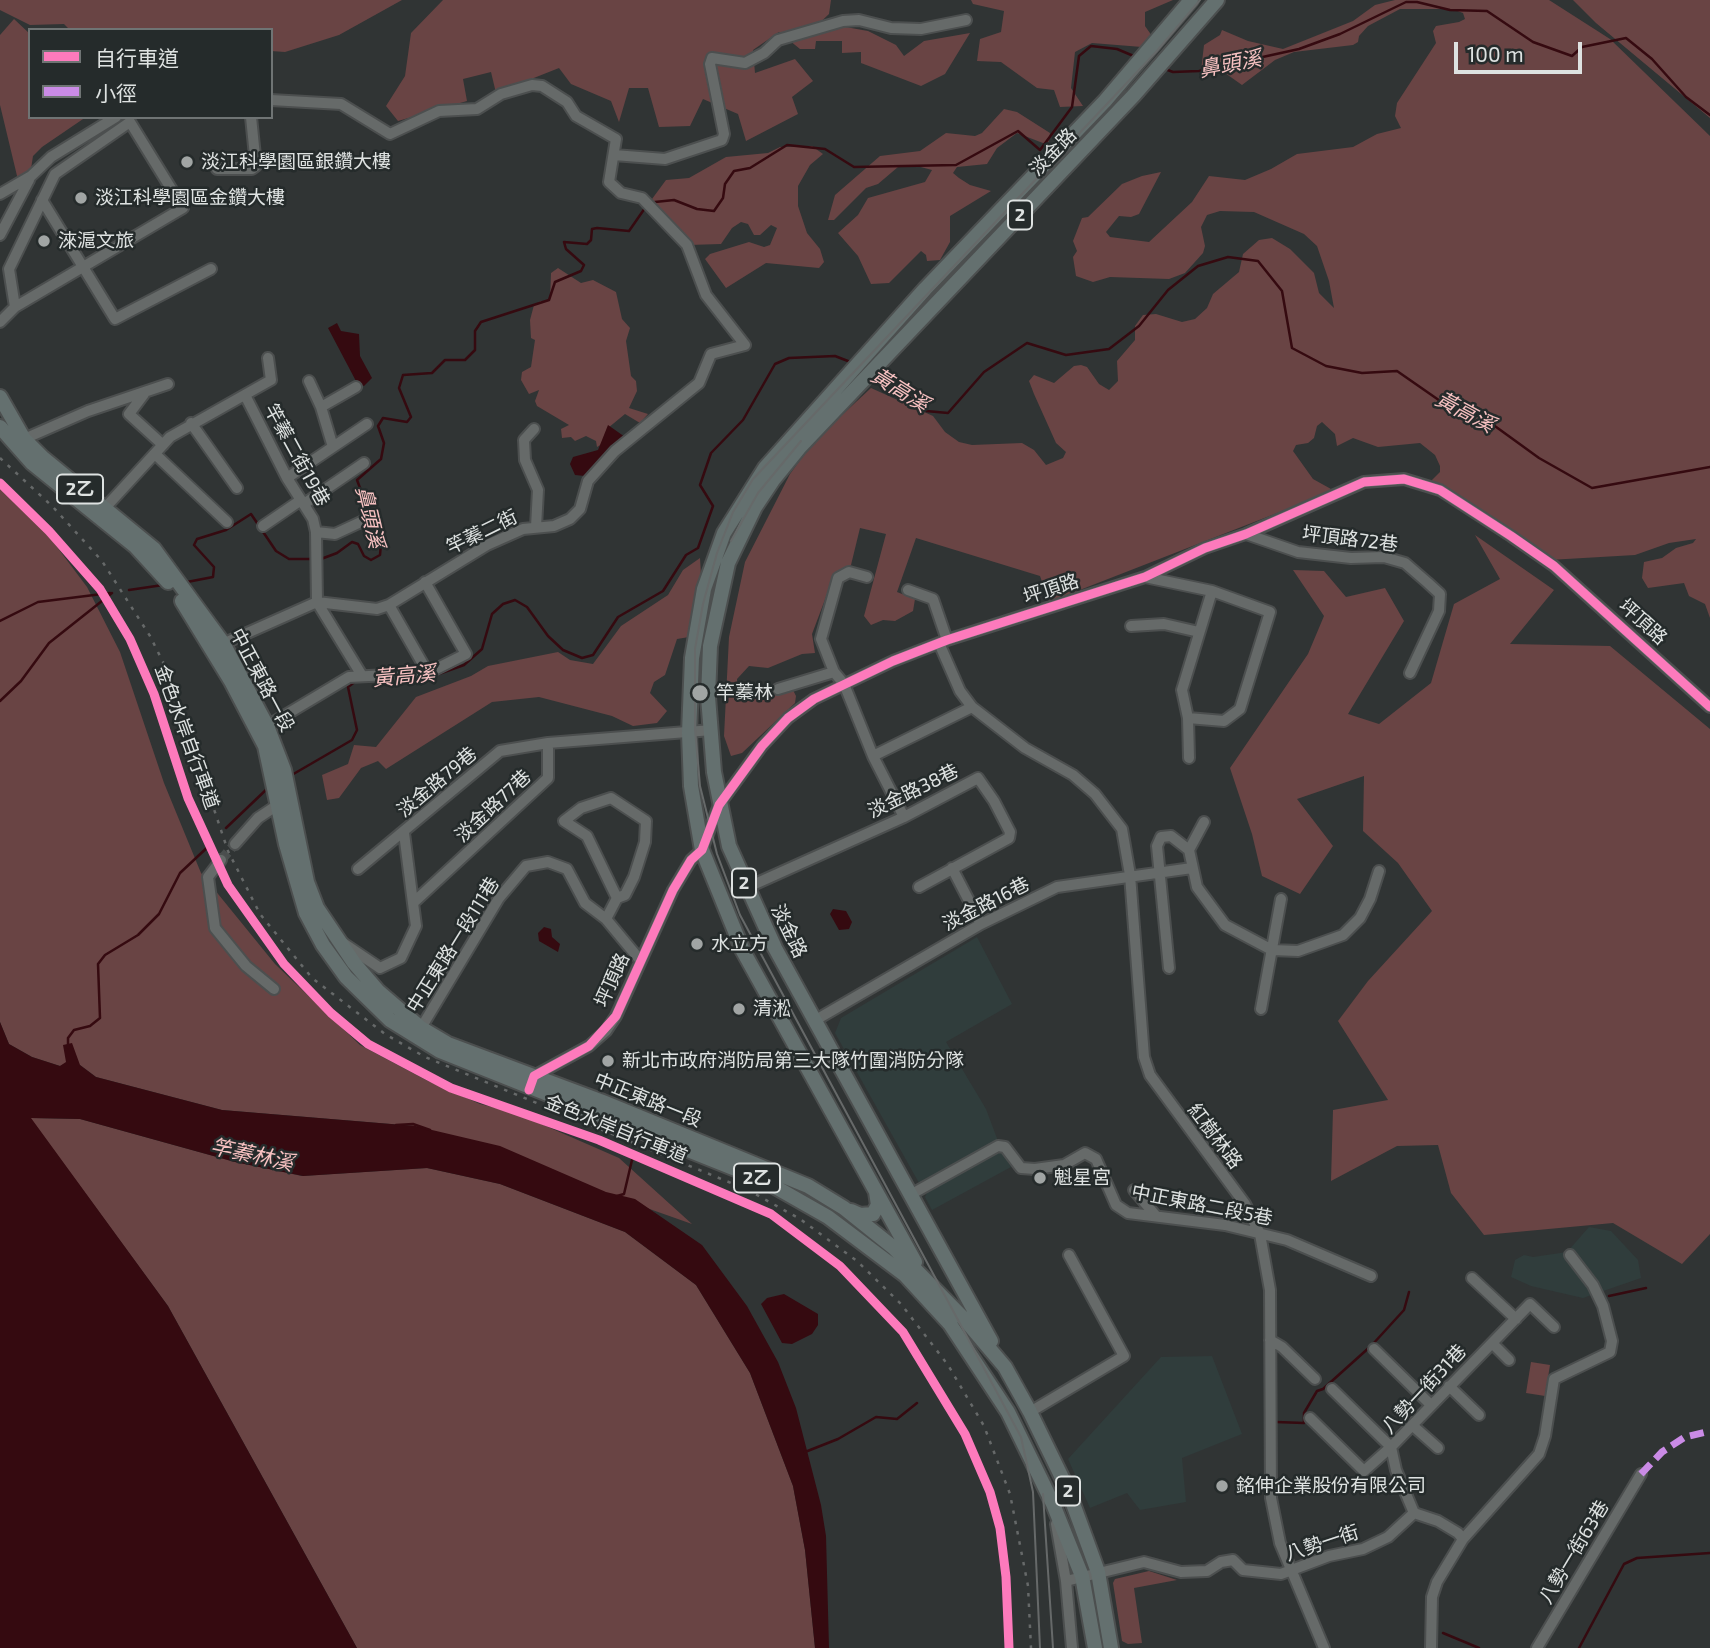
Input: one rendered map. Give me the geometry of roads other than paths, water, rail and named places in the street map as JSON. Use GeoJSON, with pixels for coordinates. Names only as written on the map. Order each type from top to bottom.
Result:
{"type":"FeatureCollection","features":[{"type":"Feature","properties":{"kind":"main road","name":"淡金路"},"geometry":{"type":"LineString","coordinates":[[689,733],[695,631],[704,589],[724,533],[765,468],[871,348],[1141,59],[1191,0]]}},
{"type":"Feature","properties":{"kind":"main road","name":"淡金路"},"geometry":{"type":"LineString","coordinates":[[1005,1367],[814,1021],[746,888],[729,846],[719,804],[708,697],[710,646],[727,563],[755,506],[773,480],[884,358],[1160,67],[1217,0]]}},
{"type":"Feature","properties":{"kind":"main road","name":"2乙"},"geometry":{"type":"LineString","coordinates":[[0,397],[24,439],[43,458],[154,549],[167,573]]}},
{"type":"Feature","properties":{"kind":"main road","name":"2乙"},"geometry":{"type":"LineString","coordinates":[[0,426],[32,463],[167,573]]}},
{"type":"Feature","properties":{"kind":"main road","name":"中正東路一段"},"geometry":{"type":"LineString","coordinates":[[167,573],[197,613],[267,726],[278,771]]}},
{"type":"Feature","properties":{"kind":"main road","name":"中正東路一段"},"geometry":{"type":"LineString","coordinates":[[218,646],[278,771]]}},
{"type":"Feature","properties":{"kind":"main road"},"geometry":{"type":"LineString","coordinates":[[689,733],[691,786],[702,850],[743,951],[921,1273]]}},
{"type":"Feature","properties":{"kind":"main road","name":"2乙"},"geometry":{"type":"LineString","coordinates":[[278,771],[285,806]]}},
{"type":"Feature","properties":{"kind":"main road","name":"中正東路一段"},"geometry":{"type":"LineString","coordinates":[[285,806],[306,882],[317,908],[337,940],[378,991],[421,1028],[448,1044],[532,1083],[789,1193],[828,1217],[905,1275],[950,1324],[1008,1412],[1053,1504]]}},
{"type":"Feature","properties":{"kind":"main road","name":"中正東路一段"},"geometry":{"type":"LineString","coordinates":[[285,806],[294,879],[306,913],[323,945],[346,977],[368,1001],[415,1037],[440,1052],[769,1169],[844,1208],[921,1273],[1005,1367],[1030,1412]]}},
{"type":"Feature","properties":{"kind":"main road"},"geometry":{"type":"LineString","coordinates":[[844,1208],[860,1215],[873,1213],[878,1205],[875,1188]]}},
{"type":"Feature","properties":{"kind":"main road","name":"2"},"geometry":{"type":"LineString","coordinates":[[921,1273],[950,1324]]}},
{"type":"Feature","properties":{"kind":"main road","name":"2"},"geometry":{"type":"LineString","coordinates":[[1030,1412],[1068,1490],[1098,1572],[1111,1648]]}},
{"type":"Feature","properties":{"kind":"main road","name":"2"},"geometry":{"type":"LineString","coordinates":[[1053,1504],[1082,1576],[1095,1648]]}},
{"type":"Feature","properties":{"kind":"street"},"geometry":{"type":"LineString","coordinates":[[273,100],[341,104],[390,134],[439,111],[477,109],[501,94],[532,85],[542,86],[567,102],[576,116],[616,139],[614,155],[665,159],[723,141],[724,134],[710,65],[712,58],[745,63],[764,53],[778,40],[843,21],[859,20],[891,28],[921,29],[966,20]]}},
{"type":"Feature","properties":{"kind":"street"},"geometry":{"type":"LineString","coordinates":[[0,194],[31,176],[51,157],[113,119]]}},
{"type":"Feature","properties":{"kind":"street"},"geometry":{"type":"LineString","coordinates":[[217,169],[252,169],[256,166],[251,119]]}},
{"type":"Feature","properties":{"kind":"street"},"geometry":{"type":"LineString","coordinates":[[0,322],[15,307],[183,208],[130,122],[55,174],[9,270],[15,307]]}},
{"type":"Feature","properties":{"kind":"street","name":"竿蓁二街"},"geometry":{"type":"LineString","coordinates":[[389,605],[487,545],[523,529],[570,519],[580,509],[588,481],[615,451],[699,383],[711,354],[746,345],[706,295],[687,245],[642,198],[621,193],[610,182],[614,155]]}},
{"type":"Feature","properties":{"kind":"street"},"geometry":{"type":"LineString","coordinates":[[0,235],[29,180]]}},
{"type":"Feature","properties":{"kind":"street"},"geometry":{"type":"LineString","coordinates":[[42,200],[116,319],[211,269]]}},
{"type":"Feature","properties":{"kind":"street"},"geometry":{"type":"LineString","coordinates":[[104,509],[159,449],[191,424],[271,380],[268,358]]}},
{"type":"Feature","properties":{"kind":"street"},"geometry":{"type":"LineString","coordinates":[[309,381],[321,407],[333,447]]}},
{"type":"Feature","properties":{"kind":"street"},"geometry":{"type":"LineString","coordinates":[[24,439],[88,411],[168,384]]}},
{"type":"Feature","properties":{"kind":"street"},"geometry":{"type":"LineString","coordinates":[[321,407],[356,387]]}},
{"type":"Feature","properties":{"kind":"street"},"geometry":{"type":"LineString","coordinates":[[145,393],[129,414],[227,522]]}},
{"type":"Feature","properties":{"kind":"street","name":"竿蓁二街19巷"},"geometry":{"type":"LineString","coordinates":[[245,395],[287,478],[313,519],[316,532],[317,602]]}},
{"type":"Feature","properties":{"kind":"street"},"geometry":{"type":"LineString","coordinates":[[191,424],[237,488]]}},
{"type":"Feature","properties":{"kind":"street"},"geometry":{"type":"LineString","coordinates":[[287,478],[367,424]]}},
{"type":"Feature","properties":{"kind":"street"},"geometry":{"type":"LineString","coordinates":[[534,429],[524,440],[525,460],[538,490],[536,527]]}},
{"type":"Feature","properties":{"kind":"street"},"geometry":{"type":"LineString","coordinates":[[263,526],[363,463]]}},
{"type":"Feature","properties":{"kind":"street","name":"坪頂路"},"geometry":{"type":"LineString","coordinates":[[532,1083],[589,1046],[606,1031],[616,1016],[673,890],[691,860],[702,850],[719,804],[762,746],[788,718],[814,699],[943,641],[1144,577],[1205,548],[1245,534],[1364,482],[1404,479],[1440,490],[1554,566],[1710,706]]}},
{"type":"Feature","properties":{"kind":"street","name":"竿蓁二街19巷"},"geometry":{"type":"LineString","coordinates":[[316,532],[335,534],[363,521]]}},
{"type":"Feature","properties":{"kind":"street","name":"坪頂路72巷"},"geometry":{"type":"LineString","coordinates":[[1245,534],[1298,552],[1351,558],[1384,557],[1405,563],[1440,594],[1438,611],[1410,673]]}},
{"type":"Feature","properties":{"kind":"street"},"geometry":{"type":"LineString","coordinates":[[867,577],[849,572],[838,578],[821,639],[834,672],[844,684],[873,756],[904,817]]}},
{"type":"Feature","properties":{"kind":"street"},"geometry":{"type":"LineString","coordinates":[[1144,577],[1212,591],[1270,612],[1240,709],[1224,721],[1188,719]]}},
{"type":"Feature","properties":{"kind":"street"},"geometry":{"type":"LineString","coordinates":[[267,726],[349,677],[361,674],[428,673],[466,654],[425,582]]}},
{"type":"Feature","properties":{"kind":"street"},"geometry":{"type":"LineString","coordinates":[[873,756],[972,707],[960,691],[943,641],[933,598],[908,590]]}},
{"type":"Feature","properties":{"kind":"street"},"geometry":{"type":"LineString","coordinates":[[1189,758],[1188,719],[1182,690],[1212,591]]}},
{"type":"Feature","properties":{"kind":"street"},"geometry":{"type":"LineString","coordinates":[[218,646],[317,602],[377,609],[389,605],[428,673]]}},
{"type":"Feature","properties":{"kind":"street"},"geometry":{"type":"LineString","coordinates":[[317,602],[361,674]]}},
{"type":"Feature","properties":{"kind":"street"},"geometry":{"type":"LineString","coordinates":[[1131,626],[1164,624],[1199,632]]}},
{"type":"Feature","properties":{"kind":"street"},"geometry":{"type":"LineString","coordinates":[[778,689],[834,672]]}},
{"type":"Feature","properties":{"kind":"street","name":"紅樹林路"},"geometry":{"type":"LineString","coordinates":[[972,707],[1025,748],[1073,775],[1095,794],[1122,829],[1130,875],[1144,1057],[1150,1075],[1245,1204],[1260,1234],[1270,1290],[1271,1498],[1280,1543],[1324,1648]]}},
{"type":"Feature","properties":{"kind":"street"},"geometry":{"type":"LineString","coordinates":[[548,743],[712,730]]}},
{"type":"Feature","properties":{"kind":"street","name":"淡金路79巷"},"geometry":{"type":"LineString","coordinates":[[358,869],[500,751],[548,743]]}},
{"type":"Feature","properties":{"kind":"street","name":"淡金路77巷"},"geometry":{"type":"LineString","coordinates":[[413,903],[548,778],[548,743]]}},
{"type":"Feature","properties":{"kind":"street","name":"淡金路38巷"},"geometry":{"type":"LineString","coordinates":[[746,888],[904,817],[978,778],[997,799],[1010,832],[1009,838],[919,887]]}},
{"type":"Feature","properties":{"kind":"street"},"geometry":{"type":"LineString","coordinates":[[606,919],[617,898],[625,895],[634,877],[645,842],[646,821],[611,798],[581,808],[564,821],[587,836],[617,898]]}},
{"type":"Feature","properties":{"kind":"street"},"geometry":{"type":"LineString","coordinates":[[234,844],[258,818],[285,806]]}},
{"type":"Feature","properties":{"kind":"street"},"geometry":{"type":"LineString","coordinates":[[1204,822],[1189,850],[1197,887],[1224,925],[1272,950],[1298,951],[1343,935],[1360,918],[1379,872]]}},
{"type":"Feature","properties":{"kind":"street"},"geometry":{"type":"LineString","coordinates":[[337,940],[380,968],[401,958],[409,946],[416,926],[404,833]]}},
{"type":"Feature","properties":{"kind":"street"},"geometry":{"type":"LineString","coordinates":[[1169,968],[1157,846],[1161,837],[1171,836],[1189,850]]}},
{"type":"Feature","properties":{"kind":"street"},"geometry":{"type":"LineString","coordinates":[[221,860],[208,877],[215,928],[246,966],[274,989]]}},
{"type":"Feature","properties":{"kind":"street","name":"中正東路一段111巷"},"geometry":{"type":"LineString","coordinates":[[421,1028],[499,898],[526,866],[548,862],[567,869],[585,903],[606,919],[640,960]]}},
{"type":"Feature","properties":{"kind":"street"},"geometry":{"type":"LineString","coordinates":[[952,868],[981,924]]}},
{"type":"Feature","properties":{"kind":"street","name":"淡金路16巷"},"geometry":{"type":"LineString","coordinates":[[814,1021],[981,924],[1057,887],[1192,868]]}},
{"type":"Feature","properties":{"kind":"street"},"geometry":{"type":"LineString","coordinates":[[1261,1009],[1280,899]]}},
{"type":"Feature","properties":{"kind":"street","name":"中正東路二段5巷"},"geometry":{"type":"LineString","coordinates":[[910,1195],[998,1146],[1005,1147],[1021,1168],[1064,1166],[1085,1153],[1096,1159],[1116,1205],[1128,1213],[1225,1225],[1287,1240],[1371,1276]]}},
{"type":"Feature","properties":{"kind":"street"},"geometry":{"type":"LineString","coordinates":[[1134,1190],[1156,1216]]}},
{"type":"Feature","properties":{"kind":"street"},"geometry":{"type":"LineString","coordinates":[[1030,1412],[1124,1356],[1069,1255]]}},
{"type":"Feature","properties":{"kind":"street"},"geometry":{"type":"LineString","coordinates":[[1431,1648],[1432,1597],[1437,1582],[1463,1539],[1539,1454],[1545,1436],[1554,1378],[1610,1352],[1612,1341],[1604,1306],[1593,1285],[1570,1255]]}},
{"type":"Feature","properties":{"kind":"street"},"geometry":{"type":"LineString","coordinates":[[1472,1278],[1516,1319]]}},
{"type":"Feature","properties":{"kind":"street","name":"八勢一街31巷"},"geometry":{"type":"LineString","coordinates":[[1414,1513],[1396,1470],[1391,1447],[1530,1304],[1554,1327]]}},
{"type":"Feature","properties":{"kind":"street"},"geometry":{"type":"LineString","coordinates":[[1270,1340],[1282,1347],[1315,1378]]}},
{"type":"Feature","properties":{"kind":"street"},"geometry":{"type":"LineString","coordinates":[[1492,1343],[1509,1360]]}},
{"type":"Feature","properties":{"kind":"street"},"geometry":{"type":"LineString","coordinates":[[1374,1349],[1431,1405]]}},
{"type":"Feature","properties":{"kind":"street"},"geometry":{"type":"LineString","coordinates":[[1449,1386],[1479,1415]]}},
{"type":"Feature","properties":{"kind":"street"},"geometry":{"type":"LineString","coordinates":[[1310,1418],[1364,1471],[1391,1447],[1332,1389]]}},
{"type":"Feature","properties":{"kind":"street"},"geometry":{"type":"LineString","coordinates":[[1412,1425],[1438,1448]]}},
{"type":"Feature","properties":{"kind":"street","name":"八勢一街63巷"},"geometry":{"type":"LineString","coordinates":[[1537,1648],[1641,1474]]}},
{"type":"Feature","properties":{"kind":"street"},"geometry":{"type":"LineString","coordinates":[[1053,1504],[1066,1581],[1072,1648]]}},
{"type":"Feature","properties":{"kind":"street"},"geometry":{"type":"LineString","coordinates":[[1414,1513],[1438,1521],[1463,1539]]}},
{"type":"Feature","properties":{"kind":"street","name":"八勢一街"},"geometry":{"type":"LineString","coordinates":[[1066,1581],[1143,1562],[1181,1572],[1207,1570],[1221,1562],[1233,1560],[1243,1570],[1281,1574],[1292,1572],[1329,1556],[1363,1549],[1388,1537],[1414,1513]]}},
{"type":"Feature","properties":{"kind":"water"},"geometry":{"type":"Polygon","coordinates":[[[337,323],[341,331],[359,334],[360,356],[372,378],[364,386],[357,383],[328,328],[337,323]]]}},
{"type":"Feature","properties":{"kind":"water"},"geometry":{"type":"Polygon","coordinates":[[[608,425],[625,437],[585,476],[575,475],[570,464],[573,457],[598,450],[608,425]]]}},
{"type":"Feature","properties":{"kind":"water"},"geometry":{"type":"Polygon","coordinates":[[[833,909],[846,911],[852,922],[849,929],[839,930],[830,914],[833,909]]]}},
{"type":"Feature","properties":{"kind":"water"},"geometry":{"type":"Polygon","coordinates":[[[544,927],[551,929],[552,937],[560,944],[558,952],[539,941],[538,933],[544,927]]]}},
{"type":"Feature","properties":{"kind":"water"},"geometry":{"type":"Polygon","coordinates":[[[0,1022],[9,1044],[32,1057],[60,1066],[66,1062],[63,1045],[72,1043],[80,1065],[96,1077],[222,1110],[415,1126],[500,1146],[606,1192],[635,1199],[702,1245],[747,1306],[778,1362],[796,1408],[821,1505],[826,1536],[829,1648],[815,1648],[805,1550],[793,1486],[750,1373],[696,1285],[625,1232],[500,1184],[427,1168],[303,1176],[235,1162],[80,1119],[31,1118],[168,1306],[357,1648],[0,1648],[0,1022]]]}},
{"type":"Feature","properties":{"kind":"water"},"geometry":{"type":"Polygon","coordinates":[[[784,1294],[818,1314],[818,1325],[812,1334],[792,1344],[782,1343],[761,1304],[767,1298],[784,1294]]]}},
{"type":"Feature","properties":{"kind":"waterway","name":"鼻頭溪"},"geometry":{"type":"LineString","coordinates":[[1165,69],[1173,72],[1199,71],[1299,49],[1340,34],[1406,2],[1417,2],[1450,10],[1487,11],[1533,42],[1572,56],[1582,47],[1626,38],[1652,59],[1686,97],[1710,115]]}},
{"type":"Feature","properties":{"kind":"waterway","name":"鼻頭溪"},"geometry":{"type":"LineString","coordinates":[[655,202],[674,200],[697,209],[714,211],[723,198],[725,184],[734,171],[750,168],[787,145],[825,149],[854,167],[956,165],[1018,131],[1040,150],[1072,107],[1079,56],[1091,46],[1117,49],[1136,57]]}},
{"type":"Feature","properties":{"kind":"waterway","name":"鼻頭溪"},"geometry":{"type":"LineString","coordinates":[[321,559],[337,553],[352,542],[358,544],[364,556],[371,560],[380,555],[381,544],[357,480],[381,459],[384,443],[378,426],[383,418],[407,422],[411,417],[399,388],[403,375],[432,373],[445,360],[465,360],[475,350],[475,331],[481,322],[549,300],[555,282],[581,271],[584,265],[566,249],[564,242],[587,244],[591,240],[592,229],[597,228],[629,231],[645,208]]}},
{"type":"Feature","properties":{"kind":"waterway","name":"黃高溪"},"geometry":{"type":"LineString","coordinates":[[879,373],[926,411],[948,413],[984,372],[1027,343],[1066,355],[1109,349],[1139,326],[1168,290],[1198,266],[1228,257],[1258,261],[1282,291],[1292,348],[1326,366],[1362,373],[1397,371],[1456,412],[1481,416],[1539,458],[1592,488],[1710,467]]}},
{"type":"Feature","properties":{"kind":"waterway","name":"黃高溪"},"geometry":{"type":"LineString","coordinates":[[433,676],[464,665],[482,649],[492,614],[503,604],[515,600],[527,607],[548,636],[563,650],[582,658],[593,655],[618,617],[663,591],[686,555],[698,548],[713,506],[700,485],[711,453],[743,420],[775,364],[789,358],[835,356],[853,363]]}},
{"type":"Feature","properties":{"kind":"waterway","name":"鼻頭溪"},"geometry":{"type":"LineString","coordinates":[[187,582],[213,577],[214,567],[194,545],[197,539],[226,530],[251,514],[276,551],[289,559],[314,559]]}},
{"type":"Feature","properties":{"kind":"waterway","name":"鼻頭溪"},"geometry":{"type":"LineString","coordinates":[[129,590],[163,585]]}},
{"type":"Feature","properties":{"kind":"waterway","name":"鼻頭溪"},"geometry":{"type":"LineString","coordinates":[[0,621],[38,602],[110,593]]}},
{"type":"Feature","properties":{"kind":"waterway","name":"鼻頭溪"},"geometry":{"type":"LineString","coordinates":[[0,701],[21,681],[49,643],[112,593]]}},
{"type":"Feature","properties":{"kind":"waterway","name":"黃高溪"},"geometry":{"type":"LineString","coordinates":[[290,776],[352,740],[357,730],[348,687],[356,681]]}},
{"type":"Feature","properties":{"kind":"waterway","name":"黃高溪"},"geometry":{"type":"LineString","coordinates":[[226,828],[269,787]]}},
{"type":"Feature","properties":{"kind":"waterway","name":"黃高溪"},"geometry":{"type":"LineString","coordinates":[[68,1048],[68,1038],[74,1030],[90,1026],[100,1018],[98,964],[105,955],[138,935],[159,914],[180,873],[212,843]]}},
{"type":"Feature","properties":{"kind":"waterway","name":"竿蓁林溪"},"geometry":{"type":"LineString","coordinates":[[396,1125],[413,1124],[430,1130]]}},
{"type":"Feature","properties":{"kind":"waterway","name":"竿蓁林溪"},"geometry":{"type":"LineString","coordinates":[[617,1196],[624,1194],[632,1160]]}},
{"type":"Feature","properties":{"kind":"waterway"},"geometry":{"type":"LineString","coordinates":[[1609,1296],[1646,1288]]}},
{"type":"Feature","properties":{"kind":"waterway"},"geometry":{"type":"LineString","coordinates":[[1276,1422],[1304,1423],[1304,1413],[1317,1391],[1323,1389],[1372,1345],[1404,1310],[1409,1292]]}},
{"type":"Feature","properties":{"kind":"waterway"},"geometry":{"type":"LineString","coordinates":[[805,1452],[838,1439],[876,1417],[897,1419],[917,1403]]}},
{"type":"Feature","properties":{"kind":"waterway"},"geometry":{"type":"LineString","coordinates":[[1579,1648],[1624,1564],[1637,1558],[1710,1553]]}},
{"type":"Feature","properties":{"kind":"waterway"},"geometry":{"type":"LineString","coordinates":[[1443,1633],[1479,1648]]}},
{"type":"Feature","properties":{"kind":"tunnel"},"geometry":{"type":"LineString","coordinates":[[221,860],[235,844]]}},
{"type":"Feature","properties":{"kind":"tram line"},"geometry":{"type":"LineString","coordinates":[[1040,1648],[1033,1492],[1021,1437],[740,915],[717,854],[700,786],[695,729],[695,649],[703,604],[717,553],[733,512],[753,479],[1156,52],[1200,0]]}},
{"type":"Feature","properties":{"kind":"tram line"},"geometry":{"type":"LineString","coordinates":[[731,541],[758,493],[801,441]]}},
{"type":"Feature","properties":{"kind":"tram line"},"geometry":{"type":"LineString","coordinates":[[1043,1494],[1053,1648]]}},
{"type":"Feature","properties":{"kind":"railway"},"geometry":{"type":"LineString","coordinates":[[0,458],[53,507],[102,561],[150,636],[168,672],[228,851],[260,914],[312,978],[385,1034],[425,1057],[748,1190],[800,1219],[857,1261],[901,1304],[948,1365],[984,1426],[1010,1494],[1028,1586],[1031,1648]]}},
{"type":"Feature","properties":{"kind":"place","name":"淡江科學園區銀鑽大樓"},"geometry":{"type":"Point","coordinates":[187,162]}},
{"type":"Feature","properties":{"kind":"place","name":"淡江科學園區金鑽大樓"},"geometry":{"type":"Point","coordinates":[81,198]}},
{"type":"Feature","properties":{"kind":"place","name":"淶滬文旅"},"geometry":{"type":"Point","coordinates":[44,241]}},
{"type":"Feature","properties":{"kind":"place","name":"竿蓁林"},"geometry":{"type":"Point","coordinates":[700,693]}},
{"type":"Feature","properties":{"kind":"place","name":"水立方"},"geometry":{"type":"Point","coordinates":[697,944]}},
{"type":"Feature","properties":{"kind":"place","name":"清淞"},"geometry":{"type":"Point","coordinates":[739,1009]}},
{"type":"Feature","properties":{"kind":"place","name":"新北市政府消防局第三大隊竹圍消防分隊"},"geometry":{"type":"Point","coordinates":[608,1061]}},
{"type":"Feature","properties":{"kind":"place","name":"魁星宮"},"geometry":{"type":"Point","coordinates":[1040,1178]}},
{"type":"Feature","properties":{"kind":"place","name":"銘伸企業股份有限公司"},"geometry":{"type":"Point","coordinates":[1222,1486]}}]}
